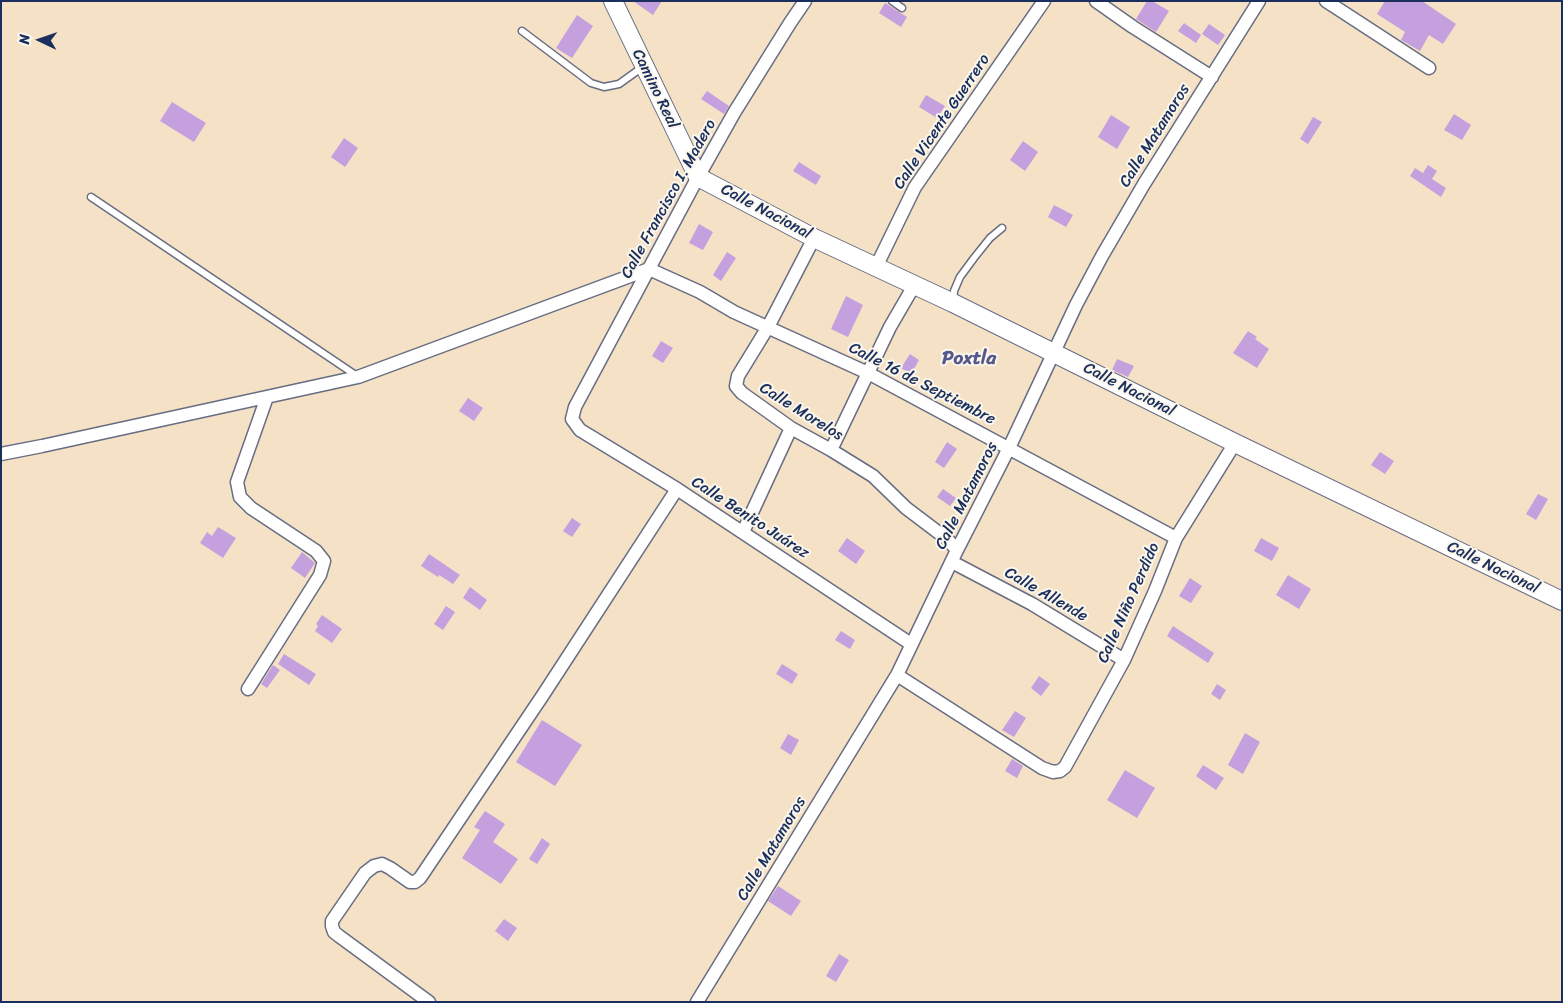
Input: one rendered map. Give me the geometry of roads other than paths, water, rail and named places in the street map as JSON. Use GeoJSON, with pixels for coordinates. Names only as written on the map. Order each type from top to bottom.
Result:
{"type":"FeatureCollection","features":[{"type":"Feature","properties":{"kind":"street","name":"Camino Real"},"geometry":{"type":"LineString","coordinates":[[613,1],[698,177]]}},
{"type":"Feature","properties":{"kind":"street","name":"Calle Francisco I. Madero"},"geometry":{"type":"LineString","coordinates":[[572,419],[575,407],[698,177],[734,114],[805,1]]}},
{"type":"Feature","properties":{"kind":"street","name":"Calle Vicente Guerrero"},"geometry":{"type":"LineString","coordinates":[[876,267],[915,187],[1044,1]]}},
{"type":"Feature","properties":{"kind":"street"},"geometry":{"type":"LineString","coordinates":[[1096,1],[1212,77]]}},
{"type":"Feature","properties":{"kind":"street","name":"Calle Matamoros"},"geometry":{"type":"LineString","coordinates":[[697,1002],[897,675],[1009,448],[1076,305],[1102,256],[1144,184],[1259,1]]}},
{"type":"Feature","properties":{"kind":"street"},"geometry":{"type":"LineString","coordinates":[[1326,1],[1429,68]]}},
{"type":"Feature","properties":{"kind":"street","name":"Calle Nacional"},"geometry":{"type":"LineString","coordinates":[[698,177],[814,238],[915,284],[1235,443],[1562,601]]}},
{"type":"Feature","properties":{"kind":"street","name":"Calle Morelos"},"geometry":{"type":"LineString","coordinates":[[814,238],[768,328],[738,376],[736,386],[742,393],[791,428],[873,476],[906,508],[947,539],[958,550]]}},
{"type":"Feature","properties":{"kind":"street"},"geometry":{"type":"LineString","coordinates":[[1,454],[358,377],[649,269]]}},
{"type":"Feature","properties":{"kind":"street","name":"Calle 16 de Septiembre"},"geometry":{"type":"LineString","coordinates":[[649,269],[700,292],[734,312],[868,373],[1176,538]]}},
{"type":"Feature","properties":{"kind":"street"},"geometry":{"type":"LineString","coordinates":[[831,450],[890,327],[915,284]]}},
{"type":"Feature","properties":{"kind":"street"},"geometry":{"type":"LineString","coordinates":[[248,689],[320,575],[324,561],[316,550],[251,508],[240,497],[236,482],[267,397]]}},
{"type":"Feature","properties":{"kind":"street","name":"Calle Benito Juárez"},"geometry":{"type":"LineString","coordinates":[[572,419],[580,430],[677,489],[911,644]]}},
{"type":"Feature","properties":{"kind":"street"},"geometry":{"type":"LineString","coordinates":[[743,532],[791,428]]}},
{"type":"Feature","properties":{"kind":"street","name":"Calle Niño Perdido"},"geometry":{"type":"LineString","coordinates":[[897,675],[1042,768],[1053,772],[1060,771],[1065,767],[1124,660],[1176,538],[1235,443]]}},
{"type":"Feature","properties":{"kind":"street"},"geometry":{"type":"LineString","coordinates":[[429,1002],[334,932],[332,921],[365,872],[374,866],[382,864],[410,882],[416,882],[420,878],[543,695],[677,489]]}},
{"type":"Feature","properties":{"kind":"street","name":"Calle Allende"},"geometry":{"type":"LineString","coordinates":[[952,562],[1032,604],[1124,660]]}},
{"type":"Feature","properties":{"kind":"lane"},"geometry":{"type":"LineString","coordinates":[[892,1],[902,8]]}},
{"type":"Feature","properties":{"kind":"lane"},"geometry":{"type":"LineString","coordinates":[[522,31],[591,83],[604,87],[620,84],[644,66]]}},
{"type":"Feature","properties":{"kind":"lane"},"geometry":{"type":"LineString","coordinates":[[91,197],[358,377]]}},
{"type":"Feature","properties":{"kind":"lane"},"geometry":{"type":"LineString","coordinates":[[952,303],[954,291],[960,278],[990,238],[1002,228]]}},
{"type":"Feature","properties":{"kind":"district","name":"Poxtla"},"geometry":{"type":"Point","coordinates":[969,359]}}]}
